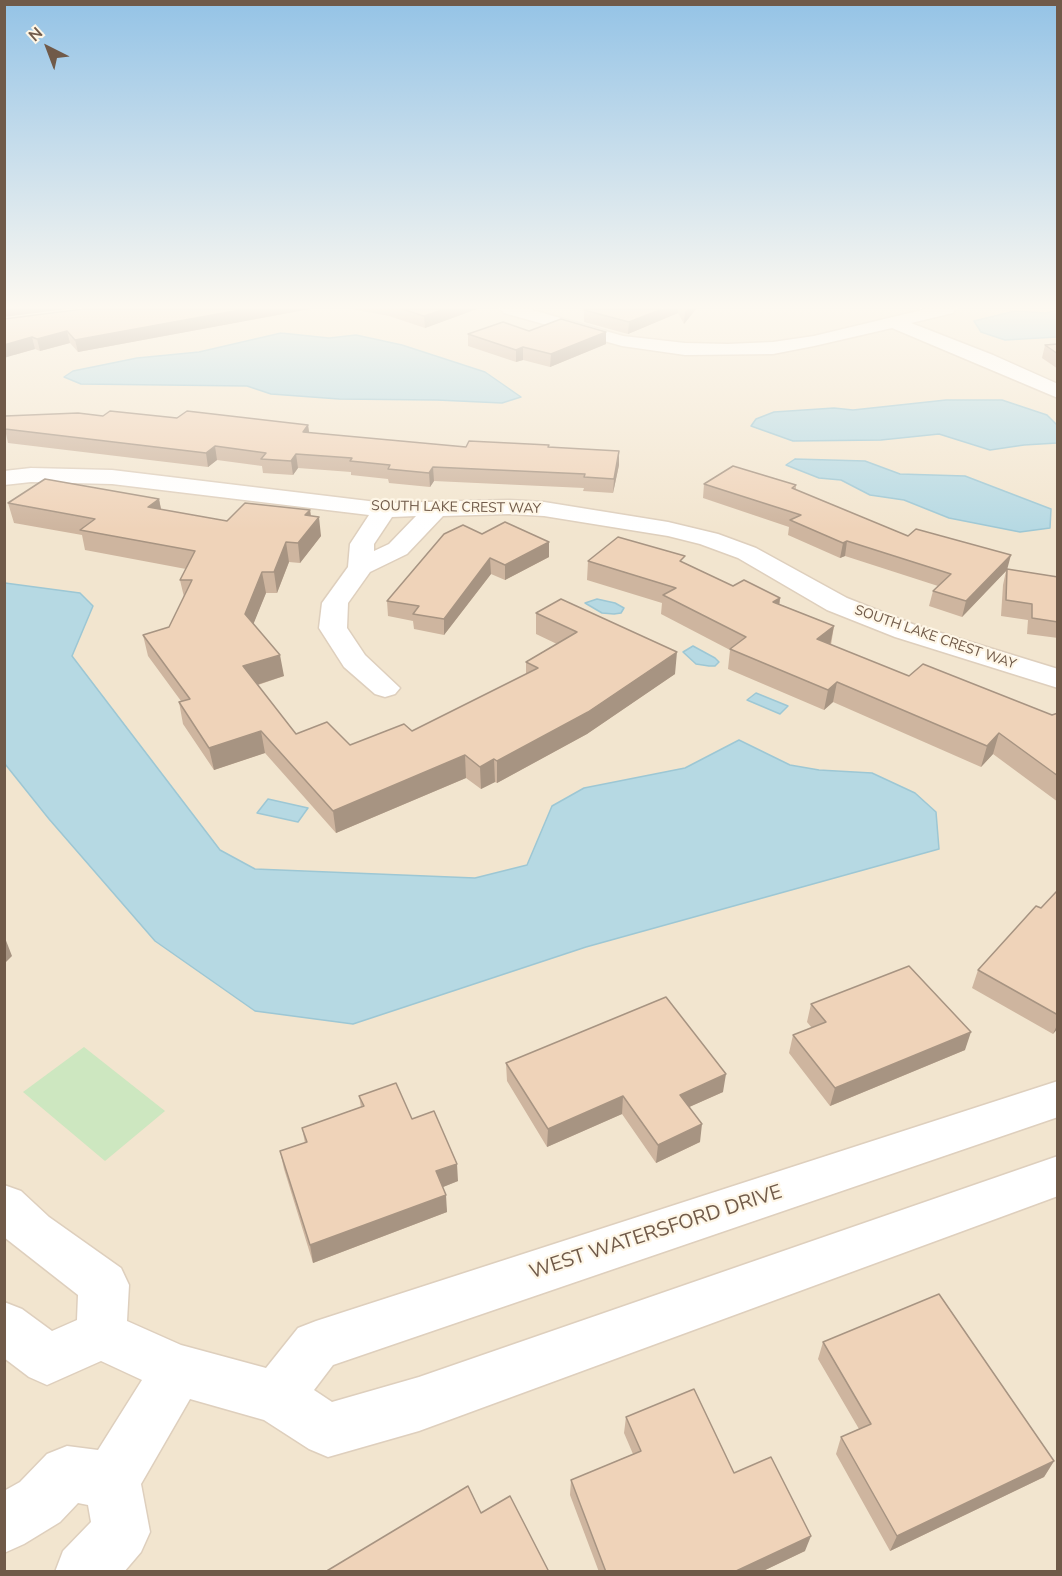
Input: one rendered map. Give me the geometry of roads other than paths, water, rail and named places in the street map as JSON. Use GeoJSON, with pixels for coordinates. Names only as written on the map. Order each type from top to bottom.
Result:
{"type":"FeatureCollection","features":[{"type":"Feature","properties":{"kind":"street"},"geometry":{"type":"LineString","coordinates":[[1037,383],[1058,392]]}},
{"type":"Feature","properties":{"kind":"street","name":"SOUTH LAKE CREST WAY"},"geometry":{"type":"LineString","coordinates":[[4,478],[41,475],[112,477],[385,510],[509,507],[544,509],[626,521],[709,539],[747,553],[790,579],[847,608],[904,631],[1058,679]]}},
{"type":"Feature","properties":{"kind":"street"},"geometry":{"type":"LineString","coordinates":[[361,567],[362,544],[385,510]]}},
{"type":"Feature","properties":{"kind":"street"},"geometry":{"type":"LineString","coordinates":[[385,688],[354,661],[333,627],[335,603],[361,567],[398,549],[435,510]]}},
{"type":"Feature","properties":{"kind":"street","name":"WEST WATERSFORD DRIVE"},"geometry":{"type":"LineString","coordinates":[[276,1397],[316,1346],[1058,1099]]}},
{"type":"Feature","properties":{"kind":"street"},"geometry":{"type":"LineString","coordinates":[[4,1326],[47,1359],[101,1335],[178,1370],[276,1397],[328,1430],[420,1404],[1058,1176]]}},
{"type":"Feature","properties":{"kind":"street"},"geometry":{"type":"LineString","coordinates":[[4,1206],[32,1232],[104,1285],[101,1335]]}},
{"type":"Feature","properties":{"kind":"street"},"geometry":{"type":"LineString","coordinates":[[84,1572],[121,1532],[111,1480],[178,1370]]}},
{"type":"Feature","properties":{"kind":"street"},"geometry":{"type":"LineString","coordinates":[[4,1524],[40,1502],[67,1474],[111,1480]]}},
{"type":"Feature","properties":{"kind":"water"},"geometry":{"type":"Polygon","coordinates":[[[77,383],[500,383],[521,397],[502,403],[339,399],[271,394],[247,386],[77,383]]]}},
{"type":"Feature","properties":{"kind":"water"},"geometry":{"type":"Polygon","coordinates":[[[946,400],[1002,400],[1047,415],[1057,425],[1057,443],[990,450],[939,434],[881,440],[793,441],[751,426],[756,419],[774,412],[834,408],[853,410],[946,400]]]}},
{"type":"Feature","properties":{"kind":"water"},"geometry":{"type":"Polygon","coordinates":[[[795,459],[865,461],[900,474],[965,476],[1051,509],[1050,528],[1020,532],[949,518],[904,500],[870,495],[841,480],[819,478],[786,465],[795,459]]]}},
{"type":"Feature","properties":{"kind":"water"},"geometry":{"type":"Polygon","coordinates":[[[5,583],[80,593],[93,606],[72,656],[220,850],[255,869],[475,878],[527,865],[552,806],[584,788],[685,768],[739,740],[790,765],[819,770],[872,773],[915,793],[936,812],[939,849],[586,947],[353,1024],[255,1011],[155,941],[49,819],[5,764],[5,583]]]}},
{"type":"Feature","properties":{"kind":"water"},"geometry":{"type":"Polygon","coordinates":[[[597,599],[615,603],[624,608],[621,613],[602,613],[585,603],[597,599]]]}},
{"type":"Feature","properties":{"kind":"water"},"geometry":{"type":"Polygon","coordinates":[[[693,646],[719,662],[715,666],[696,664],[683,652],[693,646]]]}},
{"type":"Feature","properties":{"kind":"water"},"geometry":{"type":"Polygon","coordinates":[[[756,693],[788,706],[780,714],[747,700],[756,693]]]}},
{"type":"Feature","properties":{"kind":"water"},"geometry":{"type":"Polygon","coordinates":[[[268,799],[308,808],[298,822],[257,813],[268,799]]]}}]}
